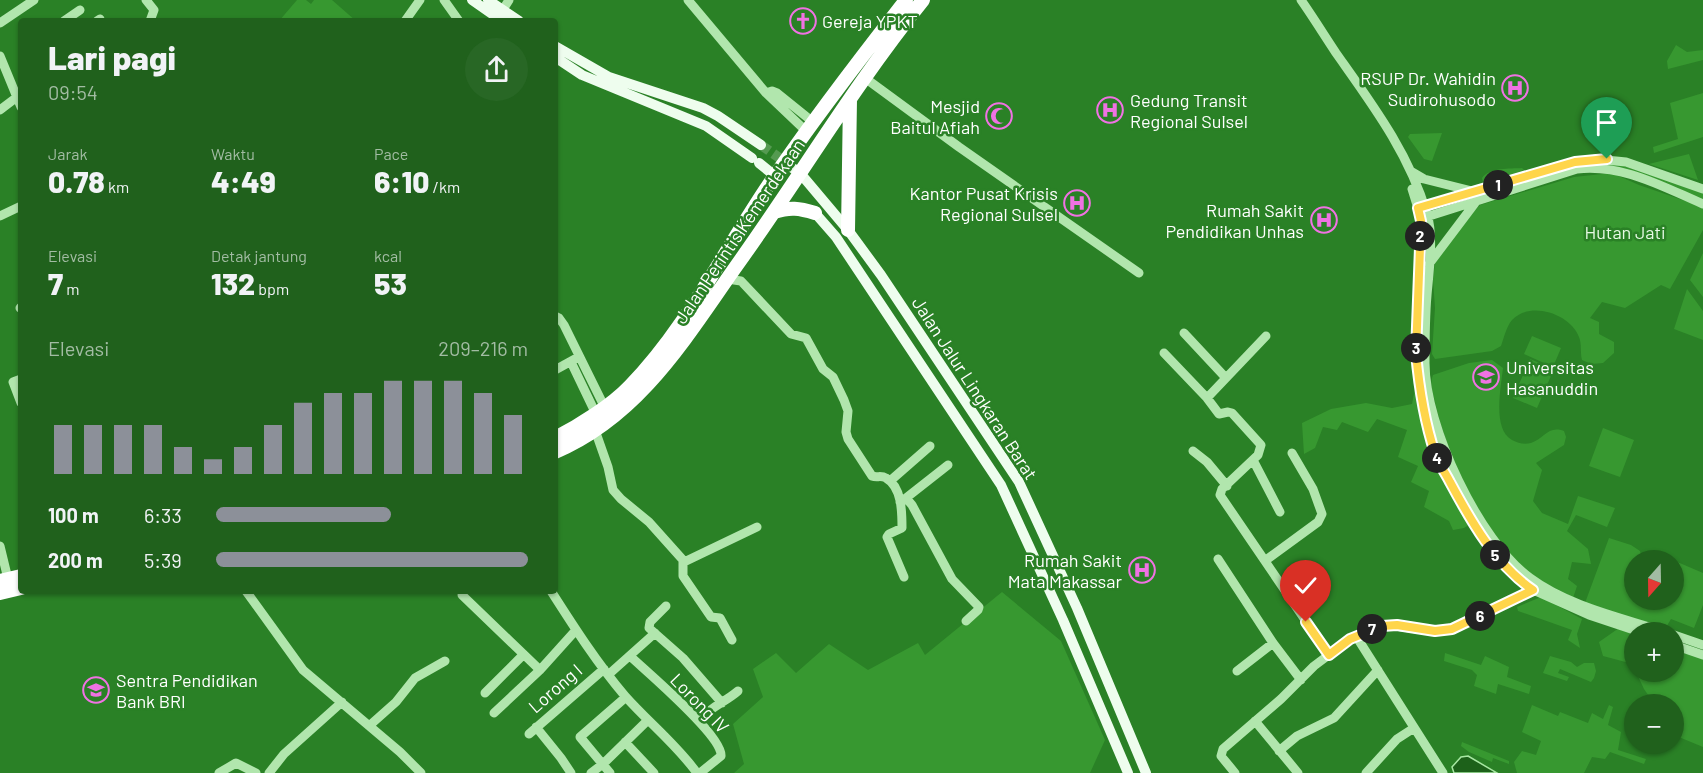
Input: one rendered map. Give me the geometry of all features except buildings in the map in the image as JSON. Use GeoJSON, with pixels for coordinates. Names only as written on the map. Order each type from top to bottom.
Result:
{"type":"FeatureCollection","features":[{"type":"Feature","properties":{"kind":"highway","name":"Jalan Perintis Kemerdekaan"},"geometry":{"type":"LineString","coordinates":[[558,436],[629,387],[667,341],[787,159],[874,38],[906,0]]}},
{"type":"Feature","properties":{"kind":"highway","name":"Jalan Perintis Kemerdekaan"},"geometry":{"type":"LineString","coordinates":[[558,450],[595,430],[657,376],[681,346],[792,187],[850,99],[923,0]]}},
{"type":"Feature","properties":{"kind":"highway"},"geometry":{"type":"LineString","coordinates":[[848,230],[850,99]]}},
{"type":"Feature","properties":{"kind":"highway"},"geometry":{"type":"LineString","coordinates":[[787,159],[803,169]]}},
{"type":"Feature","properties":{"kind":"highway"},"geometry":{"type":"LineString","coordinates":[[776,176],[792,187]]}},
{"type":"Feature","properties":{"kind":"highway"},"geometry":{"type":"LineString","coordinates":[[774,212],[796,207],[814,213]]}},
{"type":"Feature","properties":{"kind":"highway"},"geometry":{"type":"LineString","coordinates":[[0,593],[18,589]]}},
{"type":"Feature","properties":{"kind":"main road"},"geometry":{"type":"LineString","coordinates":[[472,0],[501,17]]}},
{"type":"Feature","properties":{"kind":"main road"},"geometry":{"type":"LineString","coordinates":[[488,0],[501,17]]}},
{"type":"Feature","properties":{"kind":"main road"},"geometry":{"type":"LineString","coordinates":[[558,48],[584,70],[703,108],[761,145]]}},
{"type":"Feature","properties":{"kind":"main road"},"geometry":{"type":"LineString","coordinates":[[558,58],[706,126],[776,176]]}},
{"type":"Feature","properties":{"kind":"main road","name":"Jalan Jalur Lingkaran Barat"},"geometry":{"type":"LineString","coordinates":[[803,169],[881,275],[1019,482],[1077,608],[1146,773]]}},
{"type":"Feature","properties":{"kind":"main road","name":"Jalan Jalur Lingkaran Barat"},"geometry":{"type":"LineString","coordinates":[[814,213],[836,237],[1000,485],[1063,620],[1128,773]]}},
{"type":"Feature","properties":{"kind":"street"},"geometry":{"type":"LineString","coordinates":[[0,23],[34,0]]}},
{"type":"Feature","properties":{"kind":"street"},"geometry":{"type":"LineString","coordinates":[[146,0],[154,10],[151,18]]}},
{"type":"Feature","properties":{"kind":"street"},"geometry":{"type":"LineString","coordinates":[[407,18],[420,0]]}},
{"type":"Feature","properties":{"kind":"street"},"geometry":{"type":"LineString","coordinates":[[444,0],[457,18]]}},
{"type":"Feature","properties":{"kind":"street"},"geometry":{"type":"LineString","coordinates":[[501,17],[510,0]]}},
{"type":"Feature","properties":{"kind":"street"},"geometry":{"type":"LineString","coordinates":[[688,0],[766,93],[772,91],[777,93],[810,127]]}},
{"type":"Feature","properties":{"kind":"street"},"geometry":{"type":"LineString","coordinates":[[1294,0],[1337,57],[1412,172],[1424,217],[1429,264],[1418,375],[1435,454],[1462,504],[1495,556],[1533,590],[1634,622]]}},
{"type":"Feature","properties":{"kind":"street"},"geometry":{"type":"LineString","coordinates":[[1301,0],[1327,44]]}},
{"type":"Feature","properties":{"kind":"street"},"geometry":{"type":"LineString","coordinates":[[68,18],[80,10]]}},
{"type":"Feature","properties":{"kind":"street"},"geometry":{"type":"LineString","coordinates":[[0,56],[17,83],[17,98],[0,110]]}},
{"type":"Feature","properties":{"kind":"street"},"geometry":{"type":"LineString","coordinates":[[865,78],[1139,273]]}},
{"type":"Feature","properties":{"kind":"street"},"geometry":{"type":"LineString","coordinates":[[1387,131],[1421,207]]}},
{"type":"Feature","properties":{"kind":"street"},"geometry":{"type":"LineString","coordinates":[[1424,217],[1566,165],[1596,159],[1626,162],[1703,189]]}},
{"type":"Feature","properties":{"kind":"street"},"geometry":{"type":"LineString","coordinates":[[1421,207],[1477,196],[1577,169],[1595,167],[1621,171],[1703,204]]}},
{"type":"Feature","properties":{"kind":"street"},"geometry":{"type":"LineString","coordinates":[[1412,172],[1424,179],[1477,196]]}},
{"type":"Feature","properties":{"kind":"street"},"geometry":{"type":"LineString","coordinates":[[1429,264],[1477,196]]}},
{"type":"Feature","properties":{"kind":"street"},"geometry":{"type":"LineString","coordinates":[[1,212],[18,207]]}},
{"type":"Feature","properties":{"kind":"street"},"geometry":{"type":"LineString","coordinates":[[1424,217],[1421,354],[1429,395],[1442,440],[1465,493],[1501,552],[1529,578],[1589,615],[1624,627]]}},
{"type":"Feature","properties":{"kind":"street"},"geometry":{"type":"LineString","coordinates":[[727,279],[741,281],[791,334],[806,338],[823,369],[833,377],[844,400],[848,411],[846,432],[848,439],[872,476],[884,476],[915,511],[952,579],[978,607],[978,610],[966,621]]}},
{"type":"Feature","properties":{"kind":"street"},"geometry":{"type":"LineString","coordinates":[[558,318],[580,357],[600,409]]}},
{"type":"Feature","properties":{"kind":"street"},"geometry":{"type":"LineString","coordinates":[[1184,333],[1226,378]]}},
{"type":"Feature","properties":{"kind":"street"},"geometry":{"type":"LineString","coordinates":[[1207,398],[1266,336]]}},
{"type":"Feature","properties":{"kind":"street"},"geometry":{"type":"LineString","coordinates":[[1164,353],[1207,398],[1218,414],[1231,412],[1260,442],[1261,451],[1224,489]]}},
{"type":"Feature","properties":{"kind":"street"},"geometry":{"type":"LineString","coordinates":[[558,368],[580,357]]}},
{"type":"Feature","properties":{"kind":"street"},"geometry":{"type":"LineString","coordinates":[[571,362],[600,409]]}},
{"type":"Feature","properties":{"kind":"street"},"geometry":{"type":"LineString","coordinates":[[595,430],[608,467],[613,490],[621,500],[657,530],[684,562],[683,576],[711,617],[720,618],[732,640]]}},
{"type":"Feature","properties":{"kind":"street"},"geometry":{"type":"LineString","coordinates":[[890,481],[930,446]]}},
{"type":"Feature","properties":{"kind":"street"},"geometry":{"type":"LineString","coordinates":[[1193,451],[1207,462],[1224,489],[1224,501],[1329,655]]}},
{"type":"Feature","properties":{"kind":"street"},"geometry":{"type":"LineString","coordinates":[[1266,560],[1318,522],[1322,514],[1313,489],[1292,453]]}},
{"type":"Feature","properties":{"kind":"street"},"geometry":{"type":"LineString","coordinates":[[1253,460],[1280,512]]}},
{"type":"Feature","properties":{"kind":"street"},"geometry":{"type":"LineString","coordinates":[[903,500],[948,465]]}},
{"type":"Feature","properties":{"kind":"street"},"geometry":{"type":"LineString","coordinates":[[903,500],[902,528],[887,537],[904,577]]}},
{"type":"Feature","properties":{"kind":"street"},"geometry":{"type":"LineString","coordinates":[[684,562],[757,526]]}},
{"type":"Feature","properties":{"kind":"street"},"geometry":{"type":"LineString","coordinates":[[0,546],[2,559],[10,578]]}},
{"type":"Feature","properties":{"kind":"street"},"geometry":{"type":"LineString","coordinates":[[1218,559],[1273,643],[1301,680]]}},
{"type":"Feature","properties":{"kind":"street"},"geometry":{"type":"LineString","coordinates":[[1235,773],[1221,756],[1223,748],[1351,638],[1388,625],[1435,631],[1452,629],[1533,590]]}},
{"type":"Feature","properties":{"kind":"street"},"geometry":{"type":"LineString","coordinates":[[248,594],[303,669],[400,752],[421,773]]}},
{"type":"Feature","properties":{"kind":"street"},"geometry":{"type":"LineString","coordinates":[[553,594],[576,630],[626,697],[677,748],[698,773]]}},
{"type":"Feature","properties":{"kind":"street"},"geometry":{"type":"LineString","coordinates":[[462,595],[540,670]]}},
{"type":"Feature","properties":{"kind":"street"},"geometry":{"type":"LineString","coordinates":[[666,606],[650,622],[649,628],[683,658],[722,703]]}},
{"type":"Feature","properties":{"kind":"street"},"geometry":{"type":"LineString","coordinates":[[494,713],[540,670],[576,630]]}},
{"type":"Feature","properties":{"kind":"street","name":"Lorong I"},"geometry":{"type":"LineString","coordinates":[[571,773],[561,758],[532,730],[630,656],[655,633]]}},
{"type":"Feature","properties":{"kind":"street"},"geometry":{"type":"LineString","coordinates":[[1351,638],[1378,670],[1443,773]]}},
{"type":"Feature","properties":{"kind":"street"},"geometry":{"type":"LineString","coordinates":[[1684,638],[1703,645]]}},
{"type":"Feature","properties":{"kind":"street"},"geometry":{"type":"LineString","coordinates":[[1236,671],[1273,643]]}},
{"type":"Feature","properties":{"kind":"street"},"geometry":{"type":"LineString","coordinates":[[1684,648],[1703,655]]}},
{"type":"Feature","properties":{"kind":"street"},"geometry":{"type":"LineString","coordinates":[[485,693],[523,655]]}},
{"type":"Feature","properties":{"kind":"street","name":"Lorong IV"},"geometry":{"type":"LineString","coordinates":[[630,656],[699,721],[716,741],[722,752],[721,756],[698,773]]}},
{"type":"Feature","properties":{"kind":"street"},"geometry":{"type":"LineString","coordinates":[[369,726],[396,702],[417,676],[429,672],[445,661]]}},
{"type":"Feature","properties":{"kind":"street"},"geometry":{"type":"LineString","coordinates":[[1279,751],[1297,736],[1323,725],[1336,716],[1378,670]]}},
{"type":"Feature","properties":{"kind":"street"},"geometry":{"type":"LineString","coordinates":[[699,721],[714,705],[722,703],[738,690]]}},
{"type":"Feature","properties":{"kind":"street"},"geometry":{"type":"LineString","coordinates":[[610,773],[580,737],[626,697]]}},
{"type":"Feature","properties":{"kind":"street"},"geometry":{"type":"LineString","coordinates":[[269,773],[287,750],[342,702]]}},
{"type":"Feature","properties":{"kind":"street"},"geometry":{"type":"LineString","coordinates":[[591,773],[648,720]]}},
{"type":"Feature","properties":{"kind":"street"},"geometry":{"type":"LineString","coordinates":[[1255,721],[1298,773]]}},
{"type":"Feature","properties":{"kind":"street"},"geometry":{"type":"LineString","coordinates":[[1366,773],[1397,739],[1414,728]]}},
{"type":"Feature","properties":{"kind":"street"},"geometry":{"type":"LineString","coordinates":[[625,741],[654,773]]}},
{"type":"Feature","properties":{"kind":"street"},"geometry":{"type":"LineString","coordinates":[[219,773],[236,763],[256,773]]}},
{"type":"Feature","properties":{"kind":"green space"},"geometry":{"type":"Polygon","coordinates":[[[297,0],[306,0],[311,4],[314,0],[332,0],[353,18],[282,18],[297,0]]]}},
{"type":"Feature","properties":{"kind":"green space"},"geometry":{"type":"Polygon","coordinates":[[[1676,45],[1687,52],[1703,50],[1703,60],[1668,69],[1667,61],[1676,45]]]}},
{"type":"Feature","properties":{"kind":"green space"},"geometry":{"type":"Polygon","coordinates":[[[1703,93],[1703,137],[1654,153],[1653,147],[1678,139],[1670,103],[1703,93]]]}},
{"type":"Feature","properties":{"kind":"green space"},"geometry":{"type":"Polygon","coordinates":[[[1442,133],[1432,161],[1424,159],[1408,137],[1410,134],[1442,133]]]}},
{"type":"Feature","properties":{"kind":"green space"},"geometry":{"type":"Polygon","coordinates":[[[1689,154],[1698,180],[1649,164],[1689,154]]]}},
{"type":"Feature","properties":{"kind":"green space"},"geometry":{"type":"Polygon","coordinates":[[[1604,163],[1615,163],[1703,192],[1703,201],[1604,166],[1604,163]]]}},
{"type":"Feature","properties":{"kind":"green space"},"geometry":{"type":"Polygon","coordinates":[[[1522,168],[1524,170],[1487,183],[1483,182],[1482,178],[1490,172],[1522,168]]]}},
{"type":"Feature","properties":{"kind":"green space","name":"Hutan Jati"},"geometry":{"type":"Polygon","coordinates":[[[1612,173],[1703,207],[1703,230],[1670,289],[1661,285],[1625,308],[1602,302],[1590,318],[1599,322],[1599,334],[1614,342],[1614,353],[1603,363],[1591,364],[1582,360],[1580,340],[1575,329],[1568,322],[1549,312],[1529,311],[1512,320],[1501,346],[1492,351],[1435,359],[1432,354],[1435,262],[1461,224],[1480,205],[1574,177],[1612,173]]]}},
{"type":"Feature","properties":{"kind":"green space"},"geometry":{"type":"Polygon","coordinates":[[[1703,253],[1703,297],[1690,280],[1703,253]]]}},
{"type":"Feature","properties":{"kind":"green space"},"geometry":{"type":"Polygon","coordinates":[[[1687,289],[1703,311],[1703,340],[1674,329],[1687,289]]]}},
{"type":"Feature","properties":{"kind":"green space"},"geometry":{"type":"Polygon","coordinates":[[[1532,336],[1561,348],[1553,367],[1524,354],[1532,336]]]}},
{"type":"Feature","properties":{"kind":"green space"},"geometry":{"type":"Polygon","coordinates":[[[1530,359],[1554,369],[1537,408],[1513,398],[1530,359]]]}},
{"type":"Feature","properties":{"kind":"green space"},"geometry":{"type":"Polygon","coordinates":[[[1492,360],[1503,368],[1499,407],[1502,427],[1506,435],[1523,444],[1536,441],[1554,430],[1564,431],[1566,437],[1564,445],[1536,463],[1542,470],[1533,501],[1542,513],[1568,524],[1578,496],[1615,508],[1607,527],[1576,515],[1567,531],[1588,549],[1591,564],[1572,562],[1568,579],[1577,586],[1573,598],[1548,585],[1525,569],[1498,543],[1465,487],[1441,425],[1432,391],[1433,375],[1469,363],[1492,360]]]}},
{"type":"Feature","properties":{"kind":"green space"},"geometry":{"type":"Polygon","coordinates":[[[1416,384],[1430,413],[1443,458],[1477,520],[1464,528],[1453,530],[1449,521],[1424,507],[1429,491],[1411,482],[1418,466],[1398,457],[1407,430],[1377,419],[1368,432],[1342,422],[1337,430],[1323,427],[1315,448],[1304,454],[1302,423],[1331,409],[1366,403],[1392,408],[1412,404],[1416,384]]]}},
{"type":"Feature","properties":{"kind":"green space"},"geometry":{"type":"Polygon","coordinates":[[[1603,428],[1634,440],[1620,477],[1589,466],[1603,428]]]}},
{"type":"Feature","properties":{"kind":"green space"},"geometry":{"type":"Polygon","coordinates":[[[1609,538],[1631,545],[1638,550],[1624,550],[1624,610],[1684,610],[1684,565],[1703,573],[1703,605],[1694,628],[1684,622],[1671,619],[1669,622],[1643,622],[1585,603],[1609,538]]]}},
{"type":"Feature","properties":{"kind":"green space"},"geometry":{"type":"Polygon","coordinates":[[[1002,592],[1061,641],[1105,740],[1090,773],[734,773],[744,764],[733,724],[763,697],[753,669],[776,653],[796,673],[829,644],[868,670],[918,643],[925,655],[1002,592]]]}},
{"type":"Feature","properties":{"kind":"green space"},"geometry":{"type":"Polygon","coordinates":[[[1541,597],[1582,619],[1577,634],[1580,648],[1568,640],[1572,630],[1518,611],[1517,607],[1541,597]]]}},
{"type":"Feature","properties":{"kind":"green space"},"geometry":{"type":"Polygon","coordinates":[[[1619,628],[1624,630],[1624,662],[1603,656],[1599,642],[1619,628]]]}},
{"type":"Feature","properties":{"kind":"green space"},"geometry":{"type":"Polygon","coordinates":[[[1684,651],[1703,658],[1703,747],[1684,739],[1684,694],[1647,694],[1641,682],[1684,682],[1684,651]]]}},
{"type":"Feature","properties":{"kind":"green space"},"geometry":{"type":"Polygon","coordinates":[[[1445,653],[1481,665],[1485,656],[1509,667],[1507,677],[1531,686],[1529,694],[1498,684],[1496,694],[1474,686],[1477,675],[1472,670],[1444,661],[1445,653]]]}},
{"type":"Feature","properties":{"kind":"green space"},"geometry":{"type":"Polygon","coordinates":[[[1550,656],[1571,662],[1577,667],[1584,663],[1594,663],[1596,671],[1594,678],[1591,682],[1560,669],[1558,673],[1569,677],[1567,681],[1543,673],[1550,656]]]}},
{"type":"Feature","properties":{"kind":"green space"},"geometry":{"type":"Polygon","coordinates":[[[1532,705],[1558,716],[1560,712],[1588,723],[1592,713],[1603,719],[1609,705],[1613,707],[1608,725],[1621,732],[1618,750],[1624,754],[1646,759],[1644,764],[1610,752],[1605,759],[1592,757],[1584,773],[1517,773],[1514,762],[1522,751],[1536,755],[1541,741],[1522,732],[1532,705]]]}},
{"type":"Feature","properties":{"kind":"green space"},"geometry":{"type":"Polygon","coordinates":[[[1462,742],[1509,761],[1509,764],[1493,758],[1492,762],[1469,752],[1461,746],[1462,742]]]}},
{"type":"Feature","properties":{"kind":"shaded area"},"geometry":{"type":"Polygon","coordinates":[[[1468,756],[1497,773],[1454,773],[1452,767],[1461,757],[1468,756]]]}},
{"type":"Feature","properties":{"kind":"tunnel"},"geometry":{"type":"LineString","coordinates":[[761,145],[781,159],[790,155]]}},
{"type":"Feature","properties":{"kind":"place","name":"Gereja YPKT"},"geometry":{"type":"Point","coordinates":[803,21]}},
{"type":"Feature","properties":{"kind":"place","name":"RSUP Dr. Wahidin Sudirohusodo"},"geometry":{"type":"Point","coordinates":[1515,88]}},
{"type":"Feature","properties":{"kind":"place","name":"Gedung Transit Regional Sulsel"},"geometry":{"type":"Point","coordinates":[1110,110]}},
{"type":"Feature","properties":{"kind":"place","name":"Mesjid Baitul Afiah"},"geometry":{"type":"Point","coordinates":[999,116]}},
{"type":"Feature","properties":{"kind":"place","name":"Kantor Pusat Krisis Regional Sulsel"},"geometry":{"type":"Point","coordinates":[1077,203]}},
{"type":"Feature","properties":{"kind":"place","name":"Rumah Sakit Pendidikan Unhas"},"geometry":{"type":"Point","coordinates":[1324,220]}},
{"type":"Feature","properties":{"kind":"place","name":"Universitas Hasanuddin"},"geometry":{"type":"Point","coordinates":[1486,377]}},
{"type":"Feature","properties":{"kind":"place","name":"Rumah Sakit Mata Makassar"},"geometry":{"type":"Point","coordinates":[1142,570]}},
{"type":"Feature","properties":{"kind":"place","name":"Sentra Pendidikan Bank BRI"},"geometry":{"type":"Point","coordinates":[96,690]}},
{"type":"Feature","properties":{"kind":"route"},"geometry":{"type":"LineString","coordinates":[[1306,622],[1329,655],[1350,639],[1382,626],[1397,625],[1435,631],[1452,629],[1533,590],[1495,556],[1462,504],[1435,454],[1418,375],[1416,353],[1421,221],[1418,208],[1575,162],[1607,159]]}}]}
